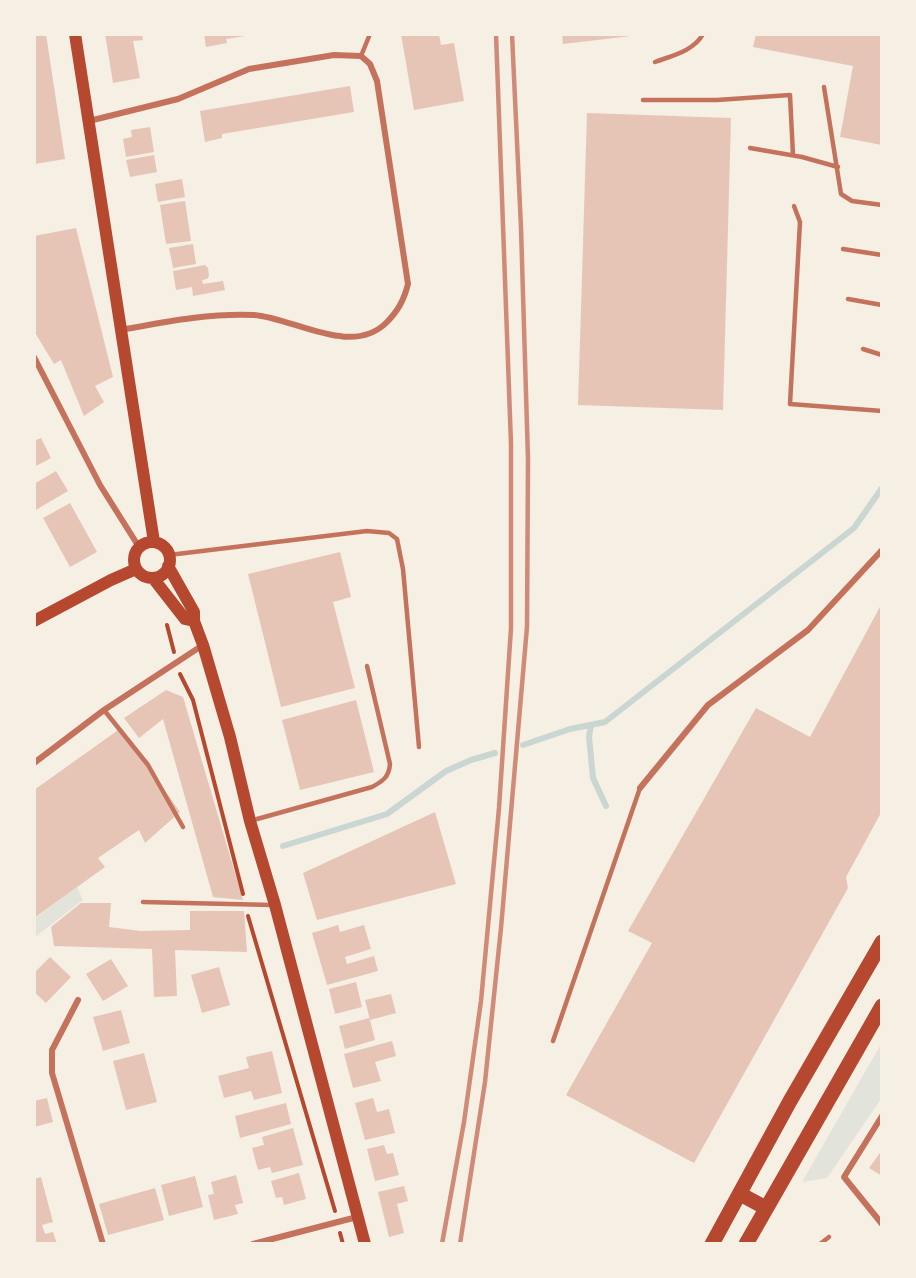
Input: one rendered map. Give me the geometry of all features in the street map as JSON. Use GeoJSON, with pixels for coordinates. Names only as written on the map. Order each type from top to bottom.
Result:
{"type":"FeatureCollection","features":[{"type":"Feature","properties":{"kind":"highway"},"geometry":{"type":"LineString","coordinates":[[712,1244],[790,1101],[882,942]]}},
{"type":"Feature","properties":{"kind":"highway"},"geometry":{"type":"LineString","coordinates":[[746,1244],[882,1006]]}},
{"type":"Feature","properties":{"kind":"highway"},"geometry":{"type":"LineString","coordinates":[[740,1194],[766,1208]]}},
{"type":"Feature","properties":{"kind":"main road"},"geometry":{"type":"LineString","coordinates":[[75,34],[154,542]]}},
{"type":"Feature","properties":{"kind":"main road"},"geometry":{"type":"LineString","coordinates":[[194,621],[185,619],[153,578],[142,575],[136,569],[135,554],[139,547],[154,542],[164,548],[168,561],[194,612],[194,621],[230,737],[250,821],[275,905],[365,1244]]}},
{"type":"Feature","properties":{"kind":"main road"},"geometry":{"type":"LineString","coordinates":[[153,578],[164,573],[168,561]]}},
{"type":"Feature","properties":{"kind":"main road"},"geometry":{"type":"LineString","coordinates":[[34,621],[136,569]]}},
{"type":"Feature","properties":{"kind":"street"},"geometry":{"type":"LineString","coordinates":[[89,121],[177,99],[249,69],[334,55],[360,56],[370,64],[377,81],[408,284],[404,298],[395,314],[378,330],[366,336],[340,337],[256,315],[196,316],[120,330]]}},
{"type":"Feature","properties":{"kind":"street"},"geometry":{"type":"LineString","coordinates":[[34,357],[100,485],[139,547]]}},
{"type":"Feature","properties":{"kind":"street"},"geometry":{"type":"LineString","coordinates":[[640,788],[708,705],[808,630],[882,550]]}},
{"type":"Feature","properties":{"kind":"street"},"geometry":{"type":"LineString","coordinates":[[34,763],[104,710],[203,645]]}},
{"type":"Feature","properties":{"kind":"street"},"geometry":{"type":"LineString","coordinates":[[78,1000],[52,1050],[51,1073],[103,1244]]}},
{"type":"Feature","properties":{"kind":"street"},"geometry":{"type":"LineString","coordinates":[[882,1116],[844,1177],[882,1224]]}},
{"type":"Feature","properties":{"kind":"street"},"geometry":{"type":"LineString","coordinates":[[253,1244],[358,1217]]}},
{"type":"Feature","properties":{"kind":"lane"},"geometry":{"type":"LineString","coordinates":[[360,56],[370,34]]}},
{"type":"Feature","properties":{"kind":"lane"},"geometry":{"type":"LineString","coordinates":[[655,62],[684,52],[704,34]]}},
{"type":"Feature","properties":{"kind":"lane"},"geometry":{"type":"LineString","coordinates":[[824,87],[841,194],[852,201],[882,205]]}},
{"type":"Feature","properties":{"kind":"lane"},"geometry":{"type":"LineString","coordinates":[[643,100],[717,100],[790,95],[793,155]]}},
{"type":"Feature","properties":{"kind":"lane"},"geometry":{"type":"LineString","coordinates":[[750,148],[793,155],[838,167]]}},
{"type":"Feature","properties":{"kind":"lane"},"geometry":{"type":"LineString","coordinates":[[794,206],[800,222],[790,404],[882,411]]}},
{"type":"Feature","properties":{"kind":"lane"},"geometry":{"type":"LineString","coordinates":[[843,249],[882,255]]}},
{"type":"Feature","properties":{"kind":"lane"},"geometry":{"type":"LineString","coordinates":[[848,299],[882,305]]}},
{"type":"Feature","properties":{"kind":"lane"},"geometry":{"type":"LineString","coordinates":[[863,349],[882,355]]}},
{"type":"Feature","properties":{"kind":"lane"},"geometry":{"type":"LineString","coordinates":[[168,561],[184,552],[367,531],[389,532],[397,539],[403,569],[419,747]]}},
{"type":"Feature","properties":{"kind":"lane"},"geometry":{"type":"LineString","coordinates":[[250,821],[372,788],[383,781],[389,773],[390,764],[368,666]]}},
{"type":"Feature","properties":{"kind":"lane"},"geometry":{"type":"LineString","coordinates":[[104,710],[148,765],[183,827]]}},
{"type":"Feature","properties":{"kind":"lane"},"geometry":{"type":"LineString","coordinates":[[553,1041],[640,788]]}},
{"type":"Feature","properties":{"kind":"lane"},"geometry":{"type":"LineString","coordinates":[[143,902],[275,905]]}},
{"type":"Feature","properties":{"kind":"lane"},"geometry":{"type":"LineString","coordinates":[[820,1244],[829,1237]]}},
{"type":"Feature","properties":{"kind":"path"},"geometry":{"type":"LineString","coordinates":[[167,626],[179,672],[193,700],[246,905],[343,1244]]}},
{"type":"Feature","properties":{"kind":"shaded area"},"geometry":{"type":"Polygon","coordinates":[[[77,887],[83,900],[35,937],[35,918],[77,887]]]}},
{"type":"Feature","properties":{"kind":"shaded area"},"geometry":{"type":"Polygon","coordinates":[[[881,1044],[881,1099],[827,1178],[802,1182],[881,1044]]]}},
{"type":"Feature","properties":{"kind":"building"},"geometry":{"type":"Polygon","coordinates":[[[34,34],[46,34],[65,159],[35,164],[34,34]]]}},
{"type":"Feature","properties":{"kind":"building"},"geometry":{"type":"Polygon","coordinates":[[[105,34],[142,34],[143,40],[133,41],[140,78],[113,83],[105,34]]]}},
{"type":"Feature","properties":{"kind":"building"},"geometry":{"type":"Polygon","coordinates":[[[204,34],[244,34],[245,36],[226,39],[227,43],[206,47],[204,34]]]}},
{"type":"Feature","properties":{"kind":"building"},"geometry":{"type":"Polygon","coordinates":[[[401,34],[439,34],[441,45],[454,43],[464,101],[414,110],[401,34]]]}},
{"type":"Feature","properties":{"kind":"building"},"geometry":{"type":"Polygon","coordinates":[[[562,34],[631,34],[631,36],[563,44],[562,34]]]}},
{"type":"Feature","properties":{"kind":"building"},"geometry":{"type":"Polygon","coordinates":[[[756,34],[882,34],[882,145],[840,137],[853,66],[753,47],[756,34]]]}},
{"type":"Feature","properties":{"kind":"building"},"geometry":{"type":"Polygon","coordinates":[[[350,86],[354,112],[222,134],[222,138],[205,142],[200,111],[350,86]]]}},
{"type":"Feature","properties":{"kind":"building"},"geometry":{"type":"Polygon","coordinates":[[[587,113],[731,118],[723,410],[578,405],[587,113]]]}},
{"type":"Feature","properties":{"kind":"building"},"geometry":{"type":"Polygon","coordinates":[[[150,127],[154,152],[126,157],[123,139],[132,137],[131,130],[150,127]]]}},
{"type":"Feature","properties":{"kind":"building"},"geometry":{"type":"Polygon","coordinates":[[[154,155],[157,172],[130,177],[126,160],[154,155]]]}},
{"type":"Feature","properties":{"kind":"building"},"geometry":{"type":"Polygon","coordinates":[[[182,179],[185,197],[158,202],[155,184],[182,179]]]}},
{"type":"Feature","properties":{"kind":"building"},"geometry":{"type":"Polygon","coordinates":[[[185,201],[191,241],[166,244],[160,205],[185,201]]]}},
{"type":"Feature","properties":{"kind":"building"},"geometry":{"type":"Polygon","coordinates":[[[76,228],[113,377],[95,386],[104,402],[84,416],[61,360],[54,364],[34,331],[34,236],[76,228]]]}},
{"type":"Feature","properties":{"kind":"building"},"geometry":{"type":"Polygon","coordinates":[[[193,244],[196,264],[173,268],[169,248],[193,244]]]}},
{"type":"Feature","properties":{"kind":"building"},"geometry":{"type":"Polygon","coordinates":[[[205,265],[209,276],[202,280],[203,284],[223,281],[225,290],[193,296],[192,287],[176,290],[173,271],[205,265]]]}},
{"type":"Feature","properties":{"kind":"building"},"geometry":{"type":"Polygon","coordinates":[[[41,438],[51,458],[34,467],[34,441],[41,438]]]}},
{"type":"Feature","properties":{"kind":"building"},"geometry":{"type":"Polygon","coordinates":[[[56,471],[68,491],[34,511],[34,484],[56,471]]]}},
{"type":"Feature","properties":{"kind":"building"},"geometry":{"type":"Polygon","coordinates":[[[70,503],[97,552],[70,567],[43,518],[70,503]]]}},
{"type":"Feature","properties":{"kind":"building"},"geometry":{"type":"Polygon","coordinates":[[[340,552],[351,597],[333,602],[355,688],[281,707],[248,574],[340,552]]]}},
{"type":"Feature","properties":{"kind":"building"},"geometry":{"type":"Polygon","coordinates":[[[882,603],[882,811],[846,877],[848,888],[694,1163],[566,1095],[652,943],[628,931],[756,708],[810,737],[882,603]]]}},
{"type":"Feature","properties":{"kind":"building"},"geometry":{"type":"Polygon","coordinates":[[[166,690],[183,697],[243,900],[213,897],[163,719],[139,738],[124,718],[166,690]]]}},
{"type":"Feature","properties":{"kind":"building"},"geometry":{"type":"Polygon","coordinates":[[[356,700],[374,772],[300,790],[282,720],[356,700]]]}},
{"type":"Feature","properties":{"kind":"building"},"geometry":{"type":"Polygon","coordinates":[[[121,728],[180,812],[145,843],[139,830],[98,858],[105,867],[34,918],[34,790],[121,728]]]}},
{"type":"Feature","properties":{"kind":"building"},"geometry":{"type":"Polygon","coordinates":[[[435,812],[456,884],[317,920],[303,873],[435,812]]]}},
{"type":"Feature","properties":{"kind":"building"},"geometry":{"type":"Polygon","coordinates":[[[81,903],[111,903],[109,927],[141,931],[190,930],[190,911],[244,911],[247,952],[175,950],[177,996],[154,997],[152,949],[54,946],[51,927],[81,903]]]}},
{"type":"Feature","properties":{"kind":"building"},"geometry":{"type":"Polygon","coordinates":[[[338,925],[340,932],[364,925],[371,949],[345,957],[347,964],[374,956],[378,971],[327,985],[312,933],[338,925]]]}},
{"type":"Feature","properties":{"kind":"building"},"geometry":{"type":"Polygon","coordinates":[[[50,957],[71,977],[46,1003],[34,992],[34,973],[50,957]]]}},
{"type":"Feature","properties":{"kind":"building"},"geometry":{"type":"Polygon","coordinates":[[[111,959],[128,986],[103,1001],[86,974],[111,959]]]}},
{"type":"Feature","properties":{"kind":"building"},"geometry":{"type":"Polygon","coordinates":[[[219,967],[230,1005],[202,1013],[191,975],[219,967]]]}},
{"type":"Feature","properties":{"kind":"building"},"geometry":{"type":"Polygon","coordinates":[[[356,982],[362,1007],[335,1014],[329,989],[356,982]]]}},
{"type":"Feature","properties":{"kind":"building"},"geometry":{"type":"Polygon","coordinates":[[[391,994],[396,1013],[370,1020],[365,1000],[391,994]]]}},
{"type":"Feature","properties":{"kind":"building"},"geometry":{"type":"Polygon","coordinates":[[[121,1010],[130,1043],[103,1051],[93,1017],[121,1010]]]}},
{"type":"Feature","properties":{"kind":"building"},"geometry":{"type":"Polygon","coordinates":[[[369,1018],[375,1040],[345,1049],[339,1026],[369,1018]]]}},
{"type":"Feature","properties":{"kind":"building"},"geometry":{"type":"Polygon","coordinates":[[[392,1041],[396,1056],[375,1062],[381,1081],[353,1088],[344,1054],[392,1041]]]}},
{"type":"Feature","properties":{"kind":"building"},"geometry":{"type":"Polygon","coordinates":[[[272,1051],[282,1093],[254,1100],[251,1091],[224,1098],[218,1076],[249,1068],[246,1057],[272,1051]]]}},
{"type":"Feature","properties":{"kind":"building"},"geometry":{"type":"Polygon","coordinates":[[[144,1053],[157,1102],[126,1110],[113,1061],[144,1053]]]}},
{"type":"Feature","properties":{"kind":"building"},"geometry":{"type":"Polygon","coordinates":[[[47,1098],[53,1122],[34,1127],[34,1101],[47,1098]]]}},
{"type":"Feature","properties":{"kind":"building"},"geometry":{"type":"Polygon","coordinates":[[[373,1098],[377,1112],[389,1109],[395,1133],[365,1140],[355,1103],[373,1098]]]}},
{"type":"Feature","properties":{"kind":"building"},"geometry":{"type":"Polygon","coordinates":[[[286,1103],[291,1124],[240,1138],[235,1116],[286,1103]]]}},
{"type":"Feature","properties":{"kind":"building"},"geometry":{"type":"Polygon","coordinates":[[[293,1128],[303,1165],[272,1173],[270,1167],[258,1170],[252,1148],[264,1145],[262,1137],[293,1128]]]}},
{"type":"Feature","properties":{"kind":"building"},"geometry":{"type":"Polygon","coordinates":[[[384,1145],[387,1154],[393,1153],[399,1175],[375,1181],[367,1149],[384,1145]]]}},
{"type":"Feature","properties":{"kind":"building"},"geometry":{"type":"Polygon","coordinates":[[[882,1150],[882,1176],[869,1168],[882,1150]]]}},
{"type":"Feature","properties":{"kind":"building"},"geometry":{"type":"Polygon","coordinates":[[[299,1173],[306,1199],[284,1205],[282,1197],[276,1198],[271,1181],[299,1173]]]}},
{"type":"Feature","properties":{"kind":"building"},"geometry":{"type":"Polygon","coordinates":[[[236,1175],[243,1203],[235,1205],[238,1214],[214,1220],[208,1195],[214,1194],[211,1182],[236,1175]]]}},
{"type":"Feature","properties":{"kind":"building"},"geometry":{"type":"Polygon","coordinates":[[[195,1176],[203,1207],[169,1216],[161,1185],[195,1176]]]}},
{"type":"Feature","properties":{"kind":"building"},"geometry":{"type":"Polygon","coordinates":[[[41,1177],[53,1222],[42,1225],[45,1234],[53,1232],[57,1244],[34,1244],[34,1179],[41,1177]]]}},
{"type":"Feature","properties":{"kind":"building"},"geometry":{"type":"Polygon","coordinates":[[[404,1186],[408,1201],[397,1204],[404,1233],[389,1237],[378,1192],[404,1186]]]}},
{"type":"Feature","properties":{"kind":"building"},"geometry":{"type":"Polygon","coordinates":[[[155,1188],[164,1220],[108,1235],[99,1204],[155,1188]]]}},
{"type":"Feature","properties":{"kind":"waterway"},"geometry":{"type":"LineString","coordinates":[[523,745],[570,729],[605,722],[854,528],[882,488]]}},
{"type":"Feature","properties":{"kind":"waterway"},"geometry":{"type":"LineString","coordinates":[[591,725],[589,737],[593,778],[606,806]]}},
{"type":"Feature","properties":{"kind":"waterway"},"geometry":{"type":"LineString","coordinates":[[283,846],[387,814],[446,771],[495,753]]}},
{"type":"Feature","properties":{"kind":"railway"},"geometry":{"type":"LineString","coordinates":[[442,1244],[464,1122],[481,1001],[499,808],[511,628],[511,444],[496,34]]}},
{"type":"Feature","properties":{"kind":"railway"},"geometry":{"type":"LineString","coordinates":[[460,1244],[485,1082],[527,627],[528,459],[512,34]]}}]}
